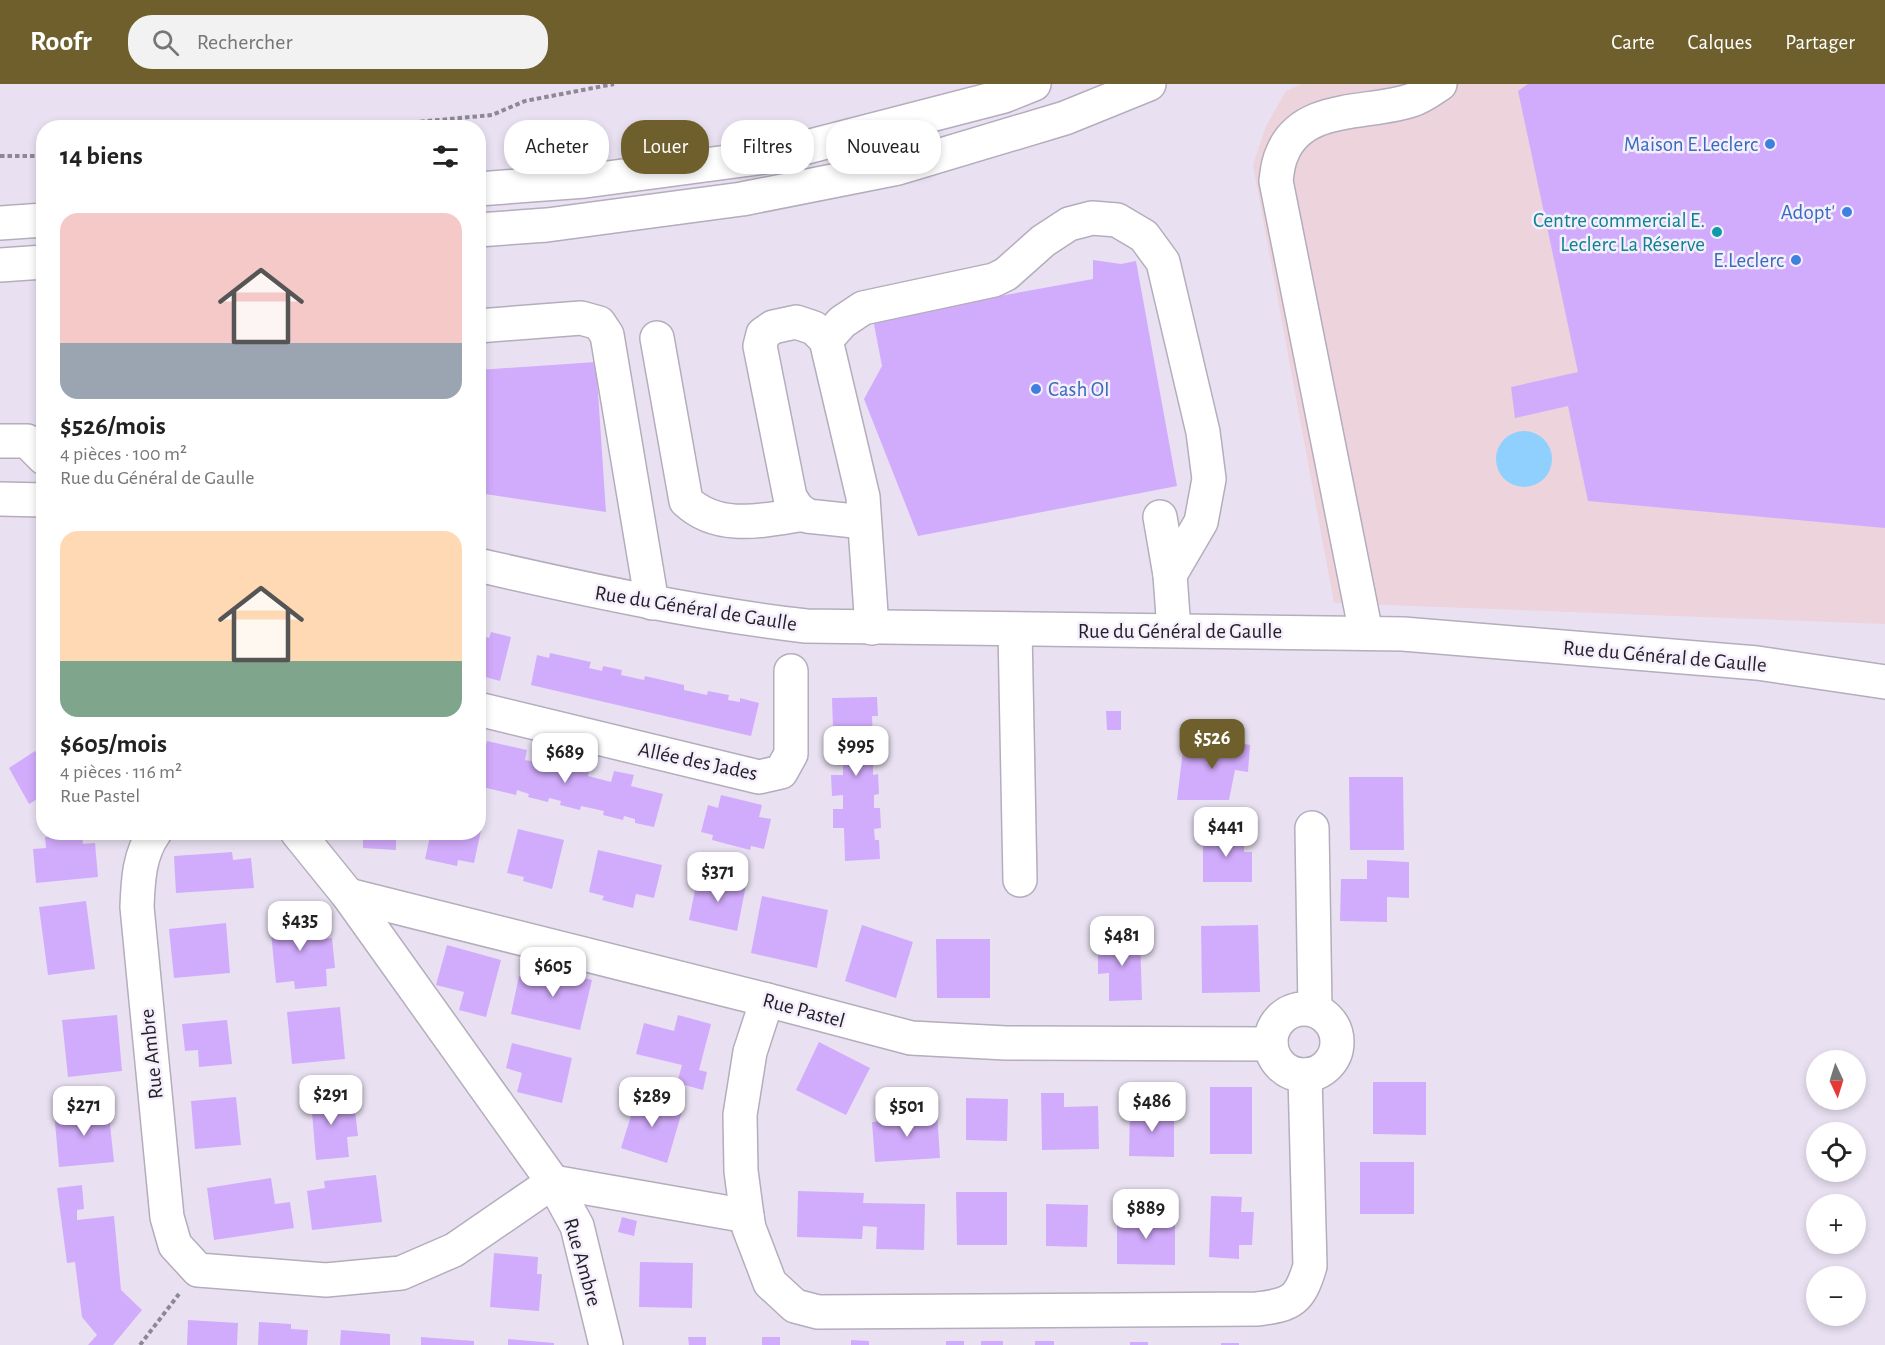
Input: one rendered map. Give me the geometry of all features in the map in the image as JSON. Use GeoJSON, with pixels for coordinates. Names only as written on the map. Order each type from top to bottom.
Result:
{"type":"FeatureCollection","features":[{"type":"Feature","properties":{"kind":"main road"},"geometry":{"type":"LineString","coordinates":[[486,188],[585,182],[772,156],[1004,96],[1034,84]]}},
{"type":"Feature","properties":{"kind":"main road"},"geometry":{"type":"LineString","coordinates":[[486,229],[548,225],[742,199],[898,168],[1065,118],[1149,84]]}},
{"type":"Feature","properties":{"kind":"main road"},"geometry":{"type":"LineString","coordinates":[[1366,633],[1276,181],[1281,155],[1289,140],[1300,128],[1314,120],[1332,115],[1414,100],[1440,84]]}},
{"type":"Feature","properties":{"kind":"main road"},"geometry":{"type":"LineString","coordinates":[[826,340],[842,322],[863,308],[994,280],[1006,274],[1043,241],[1069,224],[1092,218],[1117,220],[1144,236],[1163,262],[1203,432],[1209,479],[1201,522],[1170,575]]}},
{"type":"Feature","properties":{"kind":"main road"},"geometry":{"type":"LineString","coordinates":[[0,223],[36,221]]}},
{"type":"Feature","properties":{"kind":"main road"},"geometry":{"type":"LineString","coordinates":[[0,265],[36,263]]}},
{"type":"Feature","properties":{"kind":"main road"},"geometry":{"type":"LineString","coordinates":[[486,326],[581,318],[599,323],[607,335],[652,603]]}},
{"type":"Feature","properties":{"kind":"main road"},"geometry":{"type":"LineString","coordinates":[[864,522],[807,516],[797,508],[790,497],[760,346],[763,334],[773,327],[796,322],[814,328],[826,340],[863,497],[873,628]]}},
{"type":"Feature","properties":{"kind":"main road"},"geometry":{"type":"LineString","coordinates":[[657,338],[686,501],[697,511],[718,519],[750,522],[805,514]]}},
{"type":"Feature","properties":{"kind":"main road"},"geometry":{"type":"LineString","coordinates":[[0,441],[27,441],[36,450]]}},
{"type":"Feature","properties":{"kind":"main road"},"geometry":{"type":"LineString","coordinates":[[0,499],[36,500]]}},
{"type":"Feature","properties":{"kind":"main road"},"geometry":{"type":"LineString","coordinates":[[1160,517],[1170,575],[1174,630]]}},
{"type":"Feature","properties":{"kind":"main road","name":"Rue du Général de Gaulle"},"geometry":{"type":"LineString","coordinates":[[486,567],[588,591],[731,617],[795,625],[1415,635],[1757,663],[1885,682]]}},
{"type":"Feature","properties":{"kind":"main road"},"geometry":{"type":"LineString","coordinates":[[1015,630],[1020,880]]}},
{"type":"Feature","properties":{"kind":"main road","name":"Allée des Jades"},"geometry":{"type":"LineString","coordinates":[[486,711],[759,777],[781,772],[791,754],[790,670]]}},
{"type":"Feature","properties":{"kind":"main road"},"geometry":{"type":"LineString","coordinates":[[1312,828],[1315,1010]]}},
{"type":"Feature","properties":{"kind":"main road","name":"Rue Ambre"},"geometry":{"type":"LineString","coordinates":[[149,840],[139,875],[138,919],[167,1217],[175,1245],[198,1270]]}},
{"type":"Feature","properties":{"kind":"main road","name":"Rue Ambre"},"geometry":{"type":"LineString","coordinates":[[303,840],[348,895],[553,1182],[577,1226],[606,1345]]}},
{"type":"Feature","properties":{"kind":"main road","name":"Rue Pastel"},"geometry":{"type":"LineString","coordinates":[[348,895],[911,1038],[1006,1043],[1271,1044]]}},
{"type":"Feature","properties":{"kind":"main road"},"geometry":{"type":"LineString","coordinates":[[767,1000],[750,1053],[740,1115],[741,1171],[747,1216],[749,1228],[770,1283],[795,1306],[818,1312],[1278,1307],[1298,1297],[1310,1266],[1305,1075]]}},
{"type":"Feature","properties":{"kind":"main road"},"geometry":{"type":"LineString","coordinates":[[1294,1010],[1315,1010],[1332,1022],[1338,1042],[1336,1052],[1332,1061],[1316,1074],[1295,1074],[1286,1070],[1273,1054],[1272,1033],[1277,1023],[1294,1010]]}},
{"type":"Feature","properties":{"kind":"main road"},"geometry":{"type":"LineString","coordinates":[[198,1270],[326,1280],[401,1273],[454,1250],[553,1182],[747,1216]]}},
{"type":"Feature","properties":{"kind":"path"},"geometry":{"type":"LineString","coordinates":[[439,120],[492,115],[525,101],[614,84]]}},
{"type":"Feature","properties":{"kind":"path"},"geometry":{"type":"LineString","coordinates":[[0,156],[36,156]]}},
{"type":"Feature","properties":{"kind":"path"},"geometry":{"type":"LineString","coordinates":[[140,1345],[198,1270]]}},
{"type":"Feature","properties":{"kind":"shaded area"},"geometry":{"type":"Polygon","coordinates":[[[1302,84],[1885,84],[1885,624],[1334,603],[1253,165],[1266,126],[1286,91],[1302,84]]]}},
{"type":"Feature","properties":{"kind":"water"},"geometry":{"type":"Polygon","coordinates":[[[1518,431],[1530,431],[1540,435],[1548,443],[1552,459],[1548,475],[1540,483],[1530,487],[1518,487],[1508,483],[1500,475],[1496,465],[1496,453],[1500,443],[1508,435],[1518,431]]]}},
{"type":"Feature","properties":{"kind":"building","name":"Centre commercial E. Leclerc La Réserve"},"geometry":{"type":"Polygon","coordinates":[[[1528,84],[1885,84],[1885,528],[1588,501],[1568,406],[1515,418],[1511,387],[1578,372],[1518,91],[1528,84]]]}},
{"type":"Feature","properties":{"kind":"building"},"geometry":{"type":"Polygon","coordinates":[[[1093,260],[1121,264],[1136,261],[1177,486],[918,536],[864,399],[882,366],[873,319],[1093,279],[1093,260]]]}},
{"type":"Feature","properties":{"kind":"building"},"geometry":{"type":"Polygon","coordinates":[[[596,362],[606,512],[486,494],[486,369],[596,362]]]}},
{"type":"Feature","properties":{"kind":"building"},"geometry":{"type":"Polygon","coordinates":[[[491,632],[511,637],[500,681],[486,677],[486,637],[489,638],[491,632]]]}},
{"type":"Feature","properties":{"kind":"building"},"geometry":{"type":"Polygon","coordinates":[[[550,653],[591,662],[589,668],[602,671],[603,666],[622,670],[621,675],[644,680],[645,676],[684,685],[684,690],[707,695],[708,691],[729,695],[728,700],[740,702],[740,698],[759,703],[751,736],[531,685],[537,655],[549,658],[550,653]]]}},
{"type":"Feature","properties":{"kind":"building"},"geometry":{"type":"Polygon","coordinates":[[[877,697],[878,716],[872,716],[873,741],[877,741],[878,762],[873,762],[873,775],[878,774],[879,794],[874,795],[874,808],[880,808],[881,828],[874,829],[875,840],[879,840],[880,859],[845,861],[844,828],[833,828],[833,809],[843,809],[843,795],[832,796],[831,775],[843,775],[843,761],[831,762],[830,742],[841,741],[840,727],[833,728],[832,698],[877,697]]]}},
{"type":"Feature","properties":{"kind":"building"},"geometry":{"type":"Polygon","coordinates":[[[1106,711],[1121,711],[1121,730],[1107,730],[1106,711]]]}},
{"type":"Feature","properties":{"kind":"building"},"geometry":{"type":"Polygon","coordinates":[[[1205,736],[1250,745],[1248,772],[1235,770],[1229,800],[1177,800],[1183,750],[1204,754],[1205,736]]]}},
{"type":"Feature","properties":{"kind":"building"},"geometry":{"type":"Polygon","coordinates":[[[487,741],[527,750],[525,760],[536,762],[538,753],[558,758],[556,768],[568,770],[570,760],[591,765],[588,776],[611,782],[614,771],[634,775],[631,786],[663,794],[654,827],[635,823],[635,819],[624,816],[623,820],[603,815],[604,811],[581,806],[580,810],[560,805],[561,801],[549,798],[548,802],[528,797],[529,794],[517,790],[516,795],[486,788],[487,741]]]}},
{"type":"Feature","properties":{"kind":"building"},"geometry":{"type":"Polygon","coordinates":[[[35,751],[36,800],[29,804],[9,768],[35,751]]]}},
{"type":"Feature","properties":{"kind":"building"},"geometry":{"type":"Polygon","coordinates":[[[1349,777],[1403,777],[1404,850],[1350,850],[1349,777]]]}},
{"type":"Feature","properties":{"kind":"building"},"geometry":{"type":"Polygon","coordinates":[[[721,795],[762,805],[759,817],[771,819],[764,849],[751,846],[750,850],[712,840],[713,835],[701,832],[708,805],[718,808],[721,795]]]}},
{"type":"Feature","properties":{"kind":"building"},"geometry":{"type":"Polygon","coordinates":[[[518,829],[564,840],[552,889],[523,881],[524,877],[507,873],[518,829]]]}},
{"type":"Feature","properties":{"kind":"building"},"geometry":{"type":"Polygon","coordinates":[[[1203,832],[1244,832],[1244,852],[1252,852],[1252,882],[1203,882],[1203,832]]]}},
{"type":"Feature","properties":{"kind":"building"},"geometry":{"type":"Polygon","coordinates":[[[45,840],[83,840],[83,844],[95,843],[98,877],[36,883],[33,849],[46,848],[45,840]]]}},
{"type":"Feature","properties":{"kind":"building"},"geometry":{"type":"Polygon","coordinates":[[[363,840],[396,840],[396,850],[363,848],[363,840]]]}},
{"type":"Feature","properties":{"kind":"building"},"geometry":{"type":"Polygon","coordinates":[[[429,840],[479,840],[474,863],[458,860],[457,866],[425,859],[429,840]]]}},
{"type":"Feature","properties":{"kind":"building"},"geometry":{"type":"Polygon","coordinates":[[[598,850],[662,865],[654,898],[636,894],[633,908],[602,900],[604,896],[589,892],[598,850]]]}},
{"type":"Feature","properties":{"kind":"building"},"geometry":{"type":"Polygon","coordinates":[[[232,852],[233,860],[251,858],[254,888],[176,893],[174,856],[232,852]]]}},
{"type":"Feature","properties":{"kind":"building"},"geometry":{"type":"Polygon","coordinates":[[[1367,860],[1409,862],[1409,898],[1387,897],[1387,922],[1340,921],[1341,879],[1367,879],[1367,860]]]}},
{"type":"Feature","properties":{"kind":"building"},"geometry":{"type":"Polygon","coordinates":[[[698,875],[746,885],[737,931],[689,920],[698,875]]]}},
{"type":"Feature","properties":{"kind":"building"},"geometry":{"type":"Polygon","coordinates":[[[762,896],[828,910],[817,968],[751,953],[762,896]]]}},
{"type":"Feature","properties":{"kind":"building"},"geometry":{"type":"Polygon","coordinates":[[[86,901],[95,969],[48,975],[39,907],[86,901]]]}},
{"type":"Feature","properties":{"kind":"building"},"geometry":{"type":"Polygon","coordinates":[[[290,911],[291,919],[314,917],[316,940],[332,938],[335,968],[326,969],[327,986],[295,989],[294,981],[276,983],[269,913],[290,911]]]}},
{"type":"Feature","properties":{"kind":"building"},"geometry":{"type":"Polygon","coordinates":[[[226,923],[230,973],[174,978],[169,929],[226,923]]]}},
{"type":"Feature","properties":{"kind":"building"},"geometry":{"type":"Polygon","coordinates":[[[862,925],[913,942],[896,998],[845,981],[862,925]]]}},
{"type":"Feature","properties":{"kind":"building"},"geometry":{"type":"Polygon","coordinates":[[[1258,925],[1260,992],[1202,993],[1201,926],[1258,925]]]}},
{"type":"Feature","properties":{"kind":"building"},"geometry":{"type":"Polygon","coordinates":[[[1140,937],[1142,1000],[1109,1001],[1109,973],[1098,974],[1098,938],[1140,937]]]}},
{"type":"Feature","properties":{"kind":"building"},"geometry":{"type":"Polygon","coordinates":[[[936,939],[990,939],[990,998],[937,998],[936,939]]]}},
{"type":"Feature","properties":{"kind":"building"},"geometry":{"type":"Polygon","coordinates":[[[447,945],[501,960],[486,1017],[459,1010],[464,992],[436,985],[447,945]]]}},
{"type":"Feature","properties":{"kind":"building"},"geometry":{"type":"Polygon","coordinates":[[[538,967],[592,980],[580,1030],[511,1014],[519,976],[535,980],[538,967]]]}},
{"type":"Feature","properties":{"kind":"building"},"geometry":{"type":"Polygon","coordinates":[[[340,1007],[345,1059],[292,1064],[287,1012],[340,1007]]]}},
{"type":"Feature","properties":{"kind":"building"},"geometry":{"type":"Polygon","coordinates":[[[117,1015],[122,1071],[68,1077],[62,1020],[117,1015]]]}},
{"type":"Feature","properties":{"kind":"building"},"geometry":{"type":"Polygon","coordinates":[[[678,1015],[711,1024],[699,1070],[707,1072],[703,1090],[677,1083],[682,1065],[636,1054],[644,1023],[674,1031],[678,1015]]]}},
{"type":"Feature","properties":{"kind":"building"},"geometry":{"type":"Polygon","coordinates":[[[227,1020],[232,1064],[199,1067],[198,1050],[185,1051],[182,1024],[227,1020]]]}},
{"type":"Feature","properties":{"kind":"building"},"geometry":{"type":"Polygon","coordinates":[[[819,1042],[870,1068],[846,1115],[796,1090],[819,1042]]]}},
{"type":"Feature","properties":{"kind":"building"},"geometry":{"type":"Polygon","coordinates":[[[512,1043],[572,1058],[562,1103],[517,1092],[522,1073],[506,1068],[512,1043]]]}},
{"type":"Feature","properties":{"kind":"building"},"geometry":{"type":"Polygon","coordinates":[[[1373,1082],[1426,1082],[1426,1135],[1373,1134],[1373,1082]]]}},
{"type":"Feature","properties":{"kind":"building"},"geometry":{"type":"Polygon","coordinates":[[[332,1086],[334,1113],[355,1111],[358,1136],[347,1137],[349,1157],[316,1160],[310,1088],[332,1086]]]}},
{"type":"Feature","properties":{"kind":"building"},"geometry":{"type":"Polygon","coordinates":[[[1210,1087],[1252,1087],[1252,1154],[1210,1154],[1210,1087]]]}},
{"type":"Feature","properties":{"kind":"building"},"geometry":{"type":"Polygon","coordinates":[[[638,1093],[683,1108],[667,1163],[621,1148],[638,1093]]]}},
{"type":"Feature","properties":{"kind":"building"},"geometry":{"type":"Polygon","coordinates":[[[1041,1093],[1064,1093],[1064,1107],[1098,1106],[1099,1149],[1042,1150],[1041,1093]]]}},
{"type":"Feature","properties":{"kind":"building"},"geometry":{"type":"Polygon","coordinates":[[[236,1097],[241,1145],[195,1149],[191,1101],[236,1097]]]}},
{"type":"Feature","properties":{"kind":"building"},"geometry":{"type":"Polygon","coordinates":[[[966,1098],[1008,1099],[1007,1141],[966,1140],[966,1098]]]}},
{"type":"Feature","properties":{"kind":"building"},"geometry":{"type":"Polygon","coordinates":[[[108,1106],[114,1162],[59,1167],[54,1111],[108,1106]]]}},
{"type":"Feature","properties":{"kind":"building"},"geometry":{"type":"Polygon","coordinates":[[[1130,1108],[1174,1109],[1174,1157],[1129,1156],[1130,1108]]]}},
{"type":"Feature","properties":{"kind":"building"},"geometry":{"type":"Polygon","coordinates":[[[937,1112],[940,1158],[875,1162],[872,1122],[906,1120],[906,1114],[937,1112]]]}},
{"type":"Feature","properties":{"kind":"building"},"geometry":{"type":"Polygon","coordinates":[[[1360,1162],[1414,1162],[1414,1214],[1360,1214],[1360,1162]]]}},
{"type":"Feature","properties":{"kind":"building"},"geometry":{"type":"Polygon","coordinates":[[[376,1175],[382,1222],[312,1230],[307,1191],[325,1188],[324,1181],[376,1175]]]}},
{"type":"Feature","properties":{"kind":"building"},"geometry":{"type":"Polygon","coordinates":[[[271,1178],[275,1204],[290,1202],[294,1228],[214,1240],[207,1188],[271,1178]]]}},
{"type":"Feature","properties":{"kind":"building"},"geometry":{"type":"Polygon","coordinates":[[[82,1185],[84,1209],[77,1210],[77,1220],[114,1216],[121,1290],[142,1310],[113,1345],[88,1345],[97,1335],[82,1317],[75,1262],[67,1263],[57,1188],[82,1185]]]}},
{"type":"Feature","properties":{"kind":"building"},"geometry":{"type":"Polygon","coordinates":[[[798,1191],[864,1193],[863,1203],[925,1204],[924,1250],[876,1249],[877,1227],[863,1226],[862,1239],[797,1237],[798,1191]]]}},
{"type":"Feature","properties":{"kind":"building"},"geometry":{"type":"Polygon","coordinates":[[[956,1192],[1007,1192],[1007,1245],[957,1245],[956,1192]]]}},
{"type":"Feature","properties":{"kind":"building"},"geometry":{"type":"Polygon","coordinates":[[[1211,1196],[1242,1197],[1241,1212],[1254,1212],[1252,1245],[1239,1245],[1239,1259],[1209,1257],[1211,1196]]]}},
{"type":"Feature","properties":{"kind":"building"},"geometry":{"type":"Polygon","coordinates":[[[1046,1204],[1088,1205],[1087,1247],[1046,1246],[1046,1204]]]}},
{"type":"Feature","properties":{"kind":"building"},"geometry":{"type":"Polygon","coordinates":[[[1117,1215],[1175,1215],[1175,1265],[1117,1264],[1117,1215]]]}},
{"type":"Feature","properties":{"kind":"building"},"geometry":{"type":"Polygon","coordinates":[[[622,1217],[637,1221],[634,1236],[618,1232],[622,1217]]]}},
{"type":"Feature","properties":{"kind":"building"},"geometry":{"type":"Polygon","coordinates":[[[494,1253],[538,1257],[537,1274],[542,1274],[539,1311],[490,1307],[494,1253]]]}},
{"type":"Feature","properties":{"kind":"building"},"geometry":{"type":"Polygon","coordinates":[[[640,1262],[693,1263],[692,1308],[639,1307],[640,1262]]]}},
{"type":"Feature","properties":{"kind":"building"},"geometry":{"type":"Polygon","coordinates":[[[188,1320],[238,1323],[237,1345],[187,1345],[188,1320]]]}},
{"type":"Feature","properties":{"kind":"building"},"geometry":{"type":"Polygon","coordinates":[[[259,1322],[291,1324],[291,1329],[308,1330],[307,1345],[258,1345],[259,1322]]]}},
{"type":"Feature","properties":{"kind":"building"},"geometry":{"type":"Polygon","coordinates":[[[341,1330],[390,1334],[390,1345],[340,1345],[341,1330]]]}},
{"type":"Feature","properties":{"kind":"building"},"geometry":{"type":"Polygon","coordinates":[[[421,1337],[474,1341],[474,1345],[421,1345],[421,1337]]]}},
{"type":"Feature","properties":{"kind":"building"},"geometry":{"type":"Polygon","coordinates":[[[688,1337],[706,1337],[706,1345],[689,1345],[688,1337]]]}},
{"type":"Feature","properties":{"kind":"building"},"geometry":{"type":"Polygon","coordinates":[[[762,1337],[780,1337],[780,1345],[762,1345],[762,1337]]]}},
{"type":"Feature","properties":{"kind":"building"},"geometry":{"type":"Polygon","coordinates":[[[508,1339],[554,1343],[554,1345],[508,1345],[508,1339]]]}},
{"type":"Feature","properties":{"kind":"building"},"geometry":{"type":"Polygon","coordinates":[[[851,1340],[869,1341],[869,1345],[851,1345],[851,1340]]]}},
{"type":"Feature","properties":{"kind":"building"},"geometry":{"type":"Polygon","coordinates":[[[946,1341],[964,1341],[964,1345],[946,1345],[946,1341]]]}},
{"type":"Feature","properties":{"kind":"building"},"geometry":{"type":"Polygon","coordinates":[[[981,1341],[1003,1341],[1003,1345],[981,1345],[981,1341]]]}},
{"type":"Feature","properties":{"kind":"building"},"geometry":{"type":"Polygon","coordinates":[[[1035,1341],[1054,1341],[1054,1345],[1035,1345],[1035,1341]]]}},
{"type":"Feature","properties":{"kind":"building"},"geometry":{"type":"Polygon","coordinates":[[[1130,1342],[1148,1342],[1148,1345],[1130,1345],[1130,1342]]]}},
{"type":"Feature","properties":{"kind":"building"},"geometry":{"type":"Polygon","coordinates":[[[1221,1343],[1239,1343],[1239,1345],[1221,1345],[1221,1343]]]}},
{"type":"Feature","properties":{"kind":"place","name":"Maison E.Leclerc"},"geometry":{"type":"Point","coordinates":[1770,144]}},
{"type":"Feature","properties":{"kind":"place","name":"Adopt'"},"geometry":{"type":"Point","coordinates":[1847,212]}},
{"type":"Feature","properties":{"kind":"place","name":"Centre commercial E. Leclerc La Réserve"},"geometry":{"type":"Point","coordinates":[1717,232]}},
{"type":"Feature","properties":{"kind":"place","name":"E.Leclerc"},"geometry":{"type":"Point","coordinates":[1796,260]}},
{"type":"Feature","properties":{"kind":"place","name":"Cash OI"},"geometry":{"type":"Point","coordinates":[1036,389]}}]}
